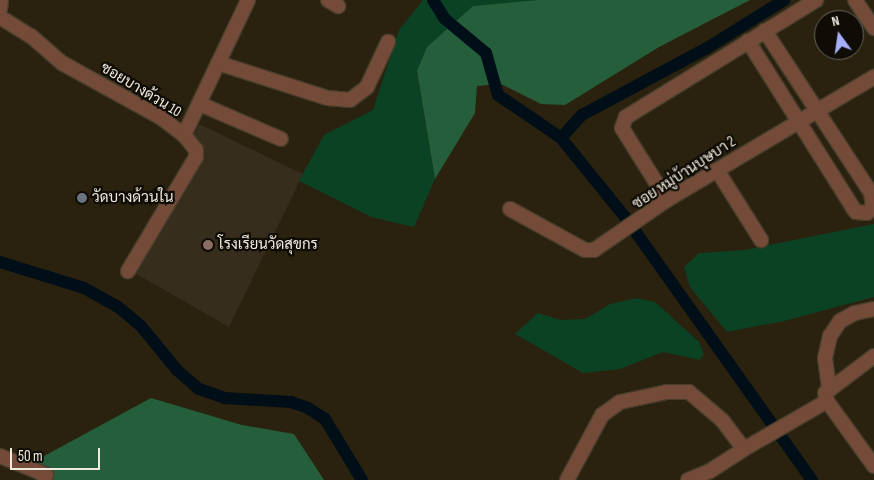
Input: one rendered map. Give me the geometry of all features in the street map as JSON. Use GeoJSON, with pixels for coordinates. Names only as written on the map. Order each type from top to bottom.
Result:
{"type":"FeatureCollection","features":[{"type":"Feature","properties":{"kind":"street"},"geometry":{"type":"LineString","coordinates":[[0,9],[1,0]]}},
{"type":"Feature","properties":{"kind":"street"},"geometry":{"type":"LineString","coordinates":[[184,136],[248,0]]}},
{"type":"Feature","properties":{"kind":"street"},"geometry":{"type":"LineString","coordinates":[[667,200],[622,123],[765,30],[816,0]]}},
{"type":"Feature","properties":{"kind":"street"},"geometry":{"type":"LineString","coordinates":[[855,0],[874,28]]}},
{"type":"Feature","properties":{"kind":"street","name":"ซอยบางด้วน 10"},"geometry":{"type":"LineString","coordinates":[[0,17],[31,36],[62,63],[128,97],[193,144],[196,157],[128,271]]}},
{"type":"Feature","properties":{"kind":"street"},"geometry":{"type":"LineString","coordinates":[[748,41],[856,212],[867,213],[873,207],[871,193],[765,30]]}},
{"type":"Feature","properties":{"kind":"street"},"geometry":{"type":"LineString","coordinates":[[218,63],[328,98],[350,100],[367,87],[388,42]]}},
{"type":"Feature","properties":{"kind":"street","name":"ซอย หมู่บ้านบุษบา 2"},"geometry":{"type":"LineString","coordinates":[[510,209],[589,251],[623,232],[667,200],[799,121],[817,108],[874,76]]}},
{"type":"Feature","properties":{"kind":"street"},"geometry":{"type":"LineString","coordinates":[[200,104],[281,139]]}},
{"type":"Feature","properties":{"kind":"street"},"geometry":{"type":"LineString","coordinates":[[717,170],[761,240]]}},
{"type":"Feature","properties":{"kind":"street"},"geometry":{"type":"LineString","coordinates":[[874,308],[855,313],[840,321],[830,336],[825,358],[828,394],[874,466]]}},
{"type":"Feature","properties":{"kind":"street"},"geometry":{"type":"LineString","coordinates":[[688,480],[710,471],[783,426],[828,394],[874,356]]}},
{"type":"Feature","properties":{"kind":"street"},"geometry":{"type":"LineString","coordinates":[[567,480],[602,415],[609,408],[620,402],[667,392],[690,392],[722,420],[744,449]]}},
{"type":"Feature","properties":{"kind":"street"},"geometry":{"type":"LineString","coordinates":[[0,456],[46,475],[44,480]]}},
{"type":"Feature","properties":{"kind":"shaded area","name":"โรงเรียนวัดสุขกร"},"geometry":{"type":"Polygon","coordinates":[[[199,124],[303,174],[229,327],[133,272],[186,178],[192,139],[199,124]]]}},
{"type":"Feature","properties":{"kind":"green space"},"geometry":{"type":"Polygon","coordinates":[[[423,0],[539,0],[417,71],[435,179],[414,227],[371,217],[299,181],[324,135],[373,110],[399,30],[423,0]]]}},
{"type":"Feature","properties":{"kind":"green space"},"geometry":{"type":"Polygon","coordinates":[[[539,0],[750,0],[659,47],[565,105],[541,104],[501,84],[477,86],[475,113],[435,179],[417,71],[427,47],[473,6],[539,0]]]}},
{"type":"Feature","properties":{"kind":"green space"},"geometry":{"type":"Polygon","coordinates":[[[874,224],[874,297],[784,321],[727,332],[690,287],[684,267],[699,253],[745,250],[874,224]]]}},
{"type":"Feature","properties":{"kind":"green space"},"geometry":{"type":"Polygon","coordinates":[[[636,298],[655,302],[699,342],[704,354],[700,360],[663,352],[620,369],[583,373],[515,334],[538,313],[560,320],[585,319],[610,304],[636,298]]]}},
{"type":"Feature","properties":{"kind":"green space"},"geometry":{"type":"Polygon","coordinates":[[[151,398],[242,425],[294,434],[324,480],[44,480],[20,469],[151,398]]]}},
{"type":"Feature","properties":{"kind":"waterway"},"geometry":{"type":"LineString","coordinates":[[433,0],[445,19],[486,53],[498,95],[561,138],[625,217],[812,480]]}},
{"type":"Feature","properties":{"kind":"waterway"},"geometry":{"type":"LineString","coordinates":[[561,138],[582,115],[707,48],[784,0]]}},
{"type":"Feature","properties":{"kind":"waterway"},"geometry":{"type":"LineString","coordinates":[[0,262],[84,288],[117,306],[141,326],[177,370],[199,389],[225,398],[291,402],[308,408],[325,419],[362,480]]}},
{"type":"Feature","properties":{"kind":"place","name":"วัดบางด้วนใน"},"geometry":{"type":"Point","coordinates":[82,198]}},
{"type":"Feature","properties":{"kind":"place","name":"โรงเรียนวัดสุขกร"},"geometry":{"type":"Point","coordinates":[208,245]}}]}
